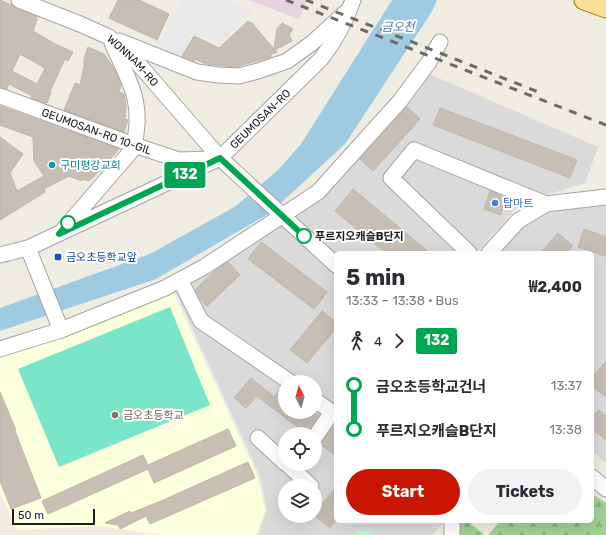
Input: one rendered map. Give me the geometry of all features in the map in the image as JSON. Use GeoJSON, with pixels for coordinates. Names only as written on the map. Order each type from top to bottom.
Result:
{"type":"FeatureCollection","features":[{"type":"Feature","properties":{"kind":"main road"},"geometry":{"type":"LineString","coordinates":[[584,0],[606,8]]}},
{"type":"Feature","properties":{"kind":"street","name":"WONNAM-RO"},"geometry":{"type":"LineString","coordinates":[[19,0],[109,36],[136,61],[220,158],[334,264]]}},
{"type":"Feature","properties":{"kind":"street"},"geometry":{"type":"LineString","coordinates":[[109,36],[197,72],[218,76],[239,76],[288,61],[317,39],[351,4]]}},
{"type":"Feature","properties":{"kind":"street","name":"GEUMOSAN-RO"},"geometry":{"type":"LineString","coordinates":[[0,255],[28,248],[220,158],[320,59],[333,44],[342,29],[351,4]]}},
{"type":"Feature","properties":{"kind":"street"},"geometry":{"type":"LineString","coordinates":[[59,234],[133,149],[137,135],[138,109],[135,97],[109,36]]}},
{"type":"Feature","properties":{"kind":"street"},"geometry":{"type":"LineString","coordinates":[[0,349],[61,330],[165,288],[204,267],[318,192],[400,101],[429,62],[440,42]]}},
{"type":"Feature","properties":{"kind":"street","name":"GEUMOSAN-RO 10-GIL"},"geometry":{"type":"LineString","coordinates":[[0,96],[179,160],[220,158]]}},
{"type":"Feature","properties":{"kind":"street"},"geometry":{"type":"LineString","coordinates":[[467,251],[391,178],[414,150],[546,204]]}},
{"type":"Feature","properties":{"kind":"street"},"geometry":{"type":"LineString","coordinates":[[491,251],[518,221],[546,204],[606,197]]}},
{"type":"Feature","properties":{"kind":"street"},"geometry":{"type":"LineString","coordinates":[[28,248],[61,330]]}},
{"type":"Feature","properties":{"kind":"street"},"geometry":{"type":"LineString","coordinates":[[180,280],[202,321],[280,375]]}},
{"type":"Feature","properties":{"kind":"street"},"geometry":{"type":"LineString","coordinates":[[322,405],[334,413],[322,428]]}},
{"type":"Feature","properties":{"kind":"street"},"geometry":{"type":"LineString","coordinates":[[258,438],[278,455]]}},
{"type":"Feature","properties":{"kind":"street"},"geometry":{"type":"LineString","coordinates":[[296,471],[304,479]]}},
{"type":"Feature","properties":{"kind":"street"},"geometry":{"type":"LineString","coordinates":[[594,480],[606,489]]}},
{"type":"Feature","properties":{"kind":"street"},"geometry":{"type":"LineString","coordinates":[[452,523],[452,535]]}},
{"type":"Feature","properties":{"kind":"shaded area"},"geometry":{"type":"Polygon","coordinates":[[[182,0],[225,0],[254,11],[219,43],[192,33],[180,56],[159,45],[182,0]]]}},
{"type":"Feature","properties":{"kind":"shaded area"},"geometry":{"type":"Polygon","coordinates":[[[248,0],[307,0],[299,19],[248,0]]]}},
{"type":"Feature","properties":{"kind":"shaded area"},"geometry":{"type":"Polygon","coordinates":[[[427,73],[598,147],[585,183],[520,203],[478,251],[334,251],[334,254],[287,215],[427,73]]]}},
{"type":"Feature","properties":{"kind":"shaded area"},"geometry":{"type":"Polygon","coordinates":[[[606,203],[606,463],[594,453],[594,251],[497,251],[519,226],[548,209],[606,203]]]}},
{"type":"Feature","properties":{"kind":"shaded area"},"geometry":{"type":"Polygon","coordinates":[[[283,219],[334,261],[334,523],[443,523],[432,535],[258,535],[267,510],[260,476],[173,287],[283,219]]]}},
{"type":"Feature","properties":{"kind":"shaded area","name":"금오초등학교"},"geometry":{"type":"Polygon","coordinates":[[[171,288],[258,477],[265,511],[256,535],[163,535],[99,526],[17,530],[0,492],[0,353],[171,288]]]}},
{"type":"Feature","properties":{"kind":"green space"},"geometry":{"type":"Polygon","coordinates":[[[170,307],[210,405],[59,467],[18,369],[170,307]]]}},
{"type":"Feature","properties":{"kind":"green space"},"geometry":{"type":"Polygon","coordinates":[[[594,495],[606,503],[606,535],[488,535],[498,523],[594,523],[594,495]]]}},
{"type":"Feature","properties":{"kind":"green space"},"geometry":{"type":"Polygon","coordinates":[[[456,523],[470,523],[485,535],[446,535],[456,523]]]}},
{"type":"Feature","properties":{"kind":"green space"},"geometry":{"type":"Polygon","coordinates":[[[358,531],[368,532],[374,535],[352,535],[358,531]]]}},
{"type":"Feature","properties":{"kind":"water","name":"금오천"},"geometry":{"type":"Polygon","coordinates":[[[392,0],[437,0],[431,13],[345,144],[270,213],[156,279],[0,331],[0,308],[150,254],[236,206],[279,169],[301,144],[392,0]]]}},
{"type":"Feature","properties":{"kind":"building"},"geometry":{"type":"Polygon","coordinates":[[[0,0],[36,16],[37,20],[33,31],[57,45],[73,52],[68,61],[65,59],[50,91],[51,92],[47,103],[31,98],[32,96],[9,84],[7,89],[0,87],[0,0]],[[20,54],[12,71],[37,84],[45,68],[20,54]]]}},
{"type":"Feature","properties":{"kind":"building"},"geometry":{"type":"Polygon","coordinates":[[[118,0],[139,0],[169,14],[157,40],[109,18],[118,0]]]}},
{"type":"Feature","properties":{"kind":"building"},"geometry":{"type":"Polygon","coordinates":[[[248,21],[249,23],[251,22],[274,49],[277,29],[282,23],[293,29],[289,35],[292,41],[275,50],[277,52],[270,55],[271,57],[236,67],[206,64],[195,59],[194,61],[182,56],[194,36],[219,48],[248,21]]]}},
{"type":"Feature","properties":{"kind":"building"},"geometry":{"type":"Polygon","coordinates":[[[88,47],[104,54],[115,70],[121,85],[119,92],[124,94],[126,105],[125,119],[128,120],[124,132],[64,110],[75,83],[80,85],[84,67],[84,59],[88,47]]]}},
{"type":"Feature","properties":{"kind":"building"},"geometry":{"type":"Polygon","coordinates":[[[0,106],[119,149],[108,163],[89,181],[83,179],[82,181],[69,176],[44,189],[45,192],[0,220],[0,137],[23,154],[10,173],[17,191],[44,176],[34,161],[33,137],[0,125],[0,106]]]}},
{"type":"Feature","properties":{"kind":"building"},"geometry":{"type":"Polygon","coordinates":[[[407,107],[420,119],[373,171],[360,159],[407,107]]]}},
{"type":"Feature","properties":{"kind":"building"},"geometry":{"type":"Polygon","coordinates":[[[440,108],[577,160],[570,178],[433,125],[440,108]]]}},
{"type":"Feature","properties":{"kind":"building"},"geometry":{"type":"Polygon","coordinates":[[[353,189],[428,251],[384,251],[335,211],[353,189]]]}},
{"type":"Feature","properties":{"kind":"building","name":"탑마트"},"geometry":{"type":"Polygon","coordinates":[[[490,191],[506,198],[501,215],[484,209],[490,191]]]}},
{"type":"Feature","properties":{"kind":"building"},"geometry":{"type":"Polygon","coordinates":[[[584,229],[606,237],[606,256],[578,247],[584,229]]]}},
{"type":"Feature","properties":{"kind":"building"},"geometry":{"type":"Polygon","coordinates":[[[558,233],[573,246],[569,251],[542,251],[558,233]]]}},
{"type":"Feature","properties":{"kind":"building"},"geometry":{"type":"Polygon","coordinates":[[[261,242],[327,292],[314,309],[248,259],[261,242]]]}},
{"type":"Feature","properties":{"kind":"building"},"geometry":{"type":"Polygon","coordinates":[[[228,262],[240,275],[207,306],[199,298],[195,290],[218,268],[228,262]]]}},
{"type":"Feature","properties":{"kind":"building"},"geometry":{"type":"Polygon","coordinates":[[[322,311],[334,320],[334,330],[307,363],[290,350],[322,311]]]}},
{"type":"Feature","properties":{"kind":"building"},"geometry":{"type":"Polygon","coordinates":[[[606,361],[606,397],[594,388],[594,376],[606,361]]]}},
{"type":"Feature","properties":{"kind":"building"},"geometry":{"type":"Polygon","coordinates":[[[251,378],[274,397],[278,392],[278,412],[257,396],[246,408],[234,398],[251,378]]]}},
{"type":"Feature","properties":{"kind":"building"},"geometry":{"type":"Polygon","coordinates":[[[0,392],[16,430],[15,431],[41,498],[11,509],[0,481],[0,392]]]}},
{"type":"Feature","properties":{"kind":"building"},"geometry":{"type":"Polygon","coordinates":[[[599,410],[606,416],[606,440],[594,431],[594,415],[599,410]]]}},
{"type":"Feature","properties":{"kind":"building"},"geometry":{"type":"Polygon","coordinates":[[[287,419],[317,419],[312,427],[298,427],[287,419]]]}},
{"type":"Feature","properties":{"kind":"building"},"geometry":{"type":"Polygon","coordinates":[[[333,427],[334,428],[334,454],[322,446],[322,441],[333,427]]]}},
{"type":"Feature","properties":{"kind":"building","name":"금오초등학교"},"geometry":{"type":"Polygon","coordinates":[[[228,429],[236,446],[154,483],[148,469],[48,514],[42,501],[143,455],[148,465],[228,429]]]}},
{"type":"Feature","properties":{"kind":"building"},"geometry":{"type":"Polygon","coordinates":[[[248,462],[255,478],[150,524],[146,516],[120,529],[118,525],[105,523],[130,511],[131,513],[161,501],[248,462]]]}},
{"type":"Feature","properties":{"kind":"building"},"geometry":{"type":"Polygon","coordinates":[[[334,489],[334,523],[330,528],[322,522],[322,504],[334,489]]]}},
{"type":"Feature","properties":{"kind":"railway"},"geometry":{"type":"LineString","coordinates":[[286,0],[606,125]]}},
{"type":"Feature","properties":{"kind":"railway"},"geometry":{"type":"LineString","coordinates":[[306,0],[541,93]]}},
{"type":"Feature","properties":{"kind":"bus line","name":"132"},"geometry":{"type":"LineString","coordinates":[[68,223],[59,234],[220,158],[304,236]]}},
{"type":"Feature","properties":{"kind":"place","name":"구미평강교회"},"geometry":{"type":"Point","coordinates":[52,165]}},
{"type":"Feature","properties":{"kind":"place","name":"탑마트"},"geometry":{"type":"Point","coordinates":[495,203]}},
{"type":"Feature","properties":{"kind":"place","name":"푸르지오캐슬B단지"},"geometry":{"type":"Point","coordinates":[304,236]}},
{"type":"Feature","properties":{"kind":"place","name":"금오초등학교앞"},"geometry":{"type":"Point","coordinates":[58,257]}},
{"type":"Feature","properties":{"kind":"place","name":"금오초등학교"},"geometry":{"type":"Point","coordinates":[115,415]}}]}
